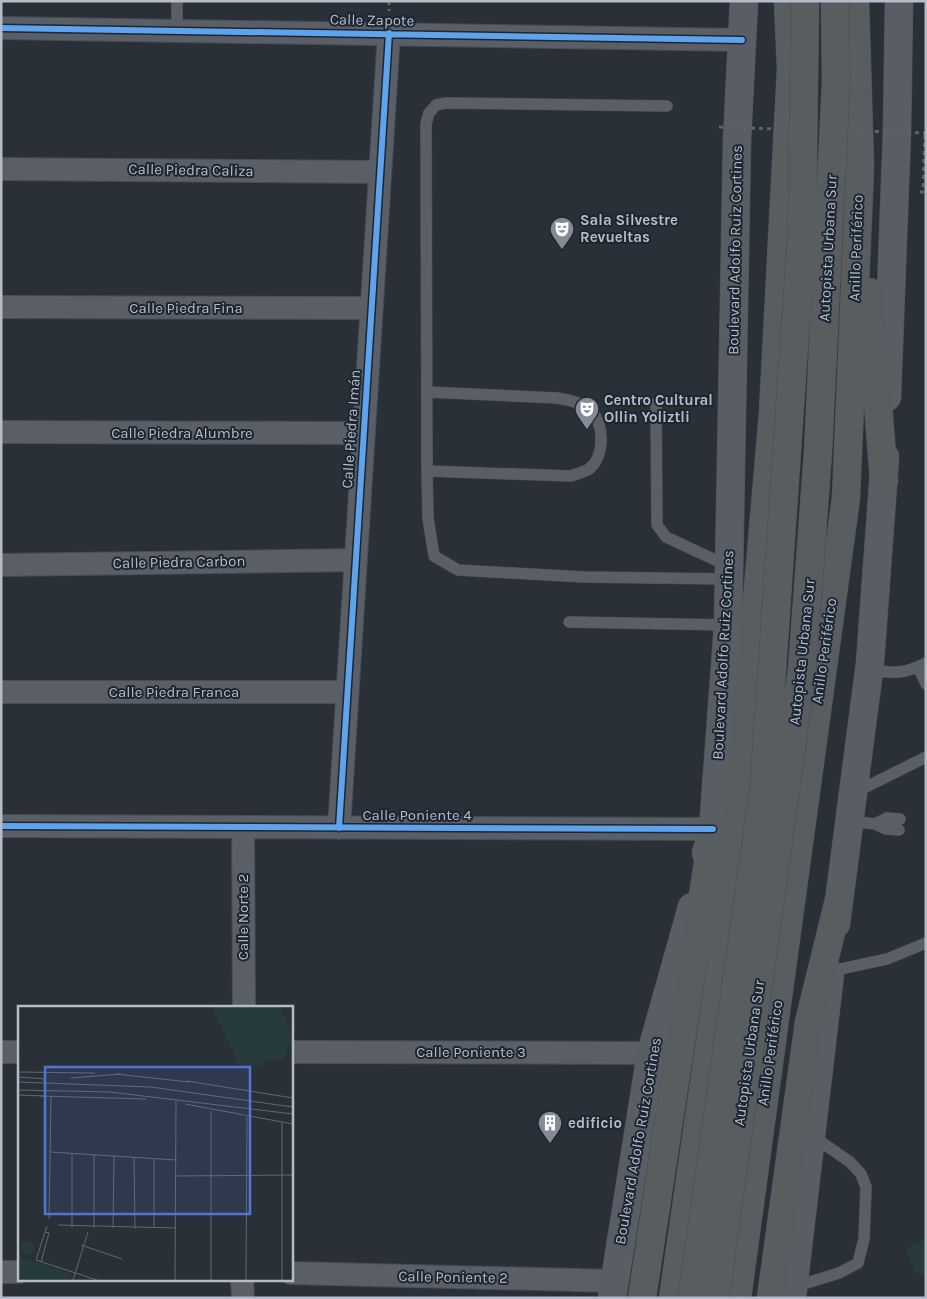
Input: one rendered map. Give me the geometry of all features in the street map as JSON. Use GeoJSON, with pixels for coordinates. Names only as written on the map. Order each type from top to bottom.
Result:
{"type":"FeatureCollection","features":[{"type":"Feature","properties":{"kind":"highway"},"geometry":{"type":"LineString","coordinates":[[673,1298],[720,973],[725,831],[773,413],[791,69],[788,1]]}},
{"type":"Feature","properties":{"kind":"highway","name":"Autopista Urbana Sur"},"geometry":{"type":"LineString","coordinates":[[692,1298],[764,787],[802,230],[805,1]]}},
{"type":"Feature","properties":{"kind":"highway","name":"Autopista Urbana Sur"},"geometry":{"type":"LineString","coordinates":[[715,1298],[802,670],[818,452],[836,81],[851,2]]}},
{"type":"Feature","properties":{"kind":"highway","name":"Anillo Periférico"},"geometry":{"type":"LineString","coordinates":[[737,1298],[846,498],[860,167],[851,2]]}},
{"type":"Feature","properties":{"kind":"highway"},"geometry":{"type":"LineString","coordinates":[[860,167],[884,480]]}},
{"type":"Feature","properties":{"kind":"highway"},"geometry":{"type":"LineString","coordinates":[[642,1298],[676,1068],[725,831]]}},
{"type":"Feature","properties":{"kind":"highway"},"geometry":{"type":"LineString","coordinates":[[785,1294],[809,1022],[839,900]]}},
{"type":"Feature","properties":{"kind":"main road","name":"Boulevard Adolfo Ruiz Cortines"},"geometry":{"type":"LineString","coordinates":[[614,1289],[651,1053],[725,831],[737,140],[744,1]]}},
{"type":"Feature","properties":{"kind":"main road"},"geometry":{"type":"LineString","coordinates":[[785,1294],[811,1135],[839,900],[863,822],[854,793],[870,663],[884,480],[897,131],[899,1]]}},
{"type":"Feature","properties":{"kind":"street","name":"Calle Zapote"},"geometry":{"type":"LineString","coordinates":[[1,28],[742,40]]}},
{"type":"Feature","properties":{"kind":"street","name":"Calle Piedra Imán"},"geometry":{"type":"LineString","coordinates":[[339,828],[389,33]]}},
{"type":"Feature","properties":{"kind":"street","name":"Calle Piedra Caliza"},"geometry":{"type":"LineString","coordinates":[[1,169],[380,172]]}},
{"type":"Feature","properties":{"kind":"street","name":"Calle Piedra Fina"},"geometry":{"type":"LineString","coordinates":[[1,307],[372,308]]}},
{"type":"Feature","properties":{"kind":"street","name":"Calle Piedra Alumbre"},"geometry":{"type":"LineString","coordinates":[[1,432],[364,433]]}},
{"type":"Feature","properties":{"kind":"street","name":"Calle Piedra Carbon"},"geometry":{"type":"LineString","coordinates":[[1,565],[356,560]]}},
{"type":"Feature","properties":{"kind":"street","name":"Calle Piedra Franca"},"geometry":{"type":"LineString","coordinates":[[1,692],[347,692]]}},
{"type":"Feature","properties":{"kind":"street","name":"Calle Poniente 4"},"geometry":{"type":"LineString","coordinates":[[1,826],[725,831]]}},
{"type":"Feature","properties":{"kind":"street","name":"Calle Norte 2"},"geometry":{"type":"LineString","coordinates":[[243,827],[244,1006]]}},
{"type":"Feature","properties":{"kind":"street"},"geometry":{"type":"LineString","coordinates":[[1,1052],[18,1052]]}},
{"type":"Feature","properties":{"kind":"street","name":"Calle Poniente 3"},"geometry":{"type":"LineString","coordinates":[[292,1052],[651,1053]]}},
{"type":"Feature","properties":{"kind":"street"},"geometry":{"type":"LineString","coordinates":[[1,1272],[18,1272]]}},
{"type":"Feature","properties":{"kind":"street","name":"Calle Poniente 2"},"geometry":{"type":"LineString","coordinates":[[292,1273],[614,1289]]}},
{"type":"Feature","properties":{"kind":"street"},"geometry":{"type":"LineString","coordinates":[[242,1282],[243,1298]]}},
{"type":"Feature","properties":{"kind":"lane"},"geometry":{"type":"LineString","coordinates":[[176,1],[177,30]]}},
{"type":"Feature","properties":{"kind":"lane"},"geometry":{"type":"LineString","coordinates":[[667,106],[446,103],[436,104],[430,112],[426,124],[427,471],[428,518],[431,543],[434,556],[458,570],[584,577],[729,573]]}},
{"type":"Feature","properties":{"kind":"lane"},"geometry":{"type":"LineString","coordinates":[[427,392],[557,398],[576,402],[591,411],[600,430],[600,456],[589,469],[571,476],[427,471]]}},
{"type":"Feature","properties":{"kind":"lane"},"geometry":{"type":"LineString","coordinates":[[656,403],[657,525],[666,537],[729,573]]}},
{"type":"Feature","properties":{"kind":"lane"},"geometry":{"type":"LineString","coordinates":[[569,622],[728,625]]}},
{"type":"Feature","properties":{"kind":"lane"},"geometry":{"type":"LineString","coordinates":[[870,663],[874,670],[889,673],[908,672],[923,665],[926,684]]}},
{"type":"Feature","properties":{"kind":"lane"},"geometry":{"type":"LineString","coordinates":[[854,793],[926,757]]}},
{"type":"Feature","properties":{"kind":"lane"},"geometry":{"type":"LineString","coordinates":[[863,822],[887,818],[899,824]]}},
{"type":"Feature","properties":{"kind":"lane"},"geometry":{"type":"LineString","coordinates":[[830,971],[887,959],[926,944]]}},
{"type":"Feature","properties":{"kind":"lane"},"geometry":{"type":"LineString","coordinates":[[785,1294],[839,1273],[858,1263],[864,1239],[866,1187],[861,1174],[850,1162],[811,1135]]}},
{"type":"Feature","properties":{"kind":"green space"},"geometry":{"type":"Polygon","coordinates":[[[926,1239],[926,1278],[917,1273],[905,1249],[926,1239]]]}},
{"type":"Feature","properties":{"kind":"cycle path"},"geometry":{"type":"LineString","coordinates":[[1,28],[742,40]]}},
{"type":"Feature","properties":{"kind":"cycle path"},"geometry":{"type":"LineString","coordinates":[[339,828],[389,33]]}},
{"type":"Feature","properties":{"kind":"cycle path"},"geometry":{"type":"LineString","coordinates":[[1,826],[713,829]]}},
{"type":"Feature","properties":{"kind":"place","name":"Sala Silvestre Revueltas"},"geometry":{"type":"Point","coordinates":[562,250]}},
{"type":"Feature","properties":{"kind":"place","name":"Centro Cultural Ollin Yoliztli"},"geometry":{"type":"Point","coordinates":[587,430]}},
{"type":"Feature","properties":{"kind":"place","name":"edificio"},"geometry":{"type":"Point","coordinates":[550,1144]}}]}
